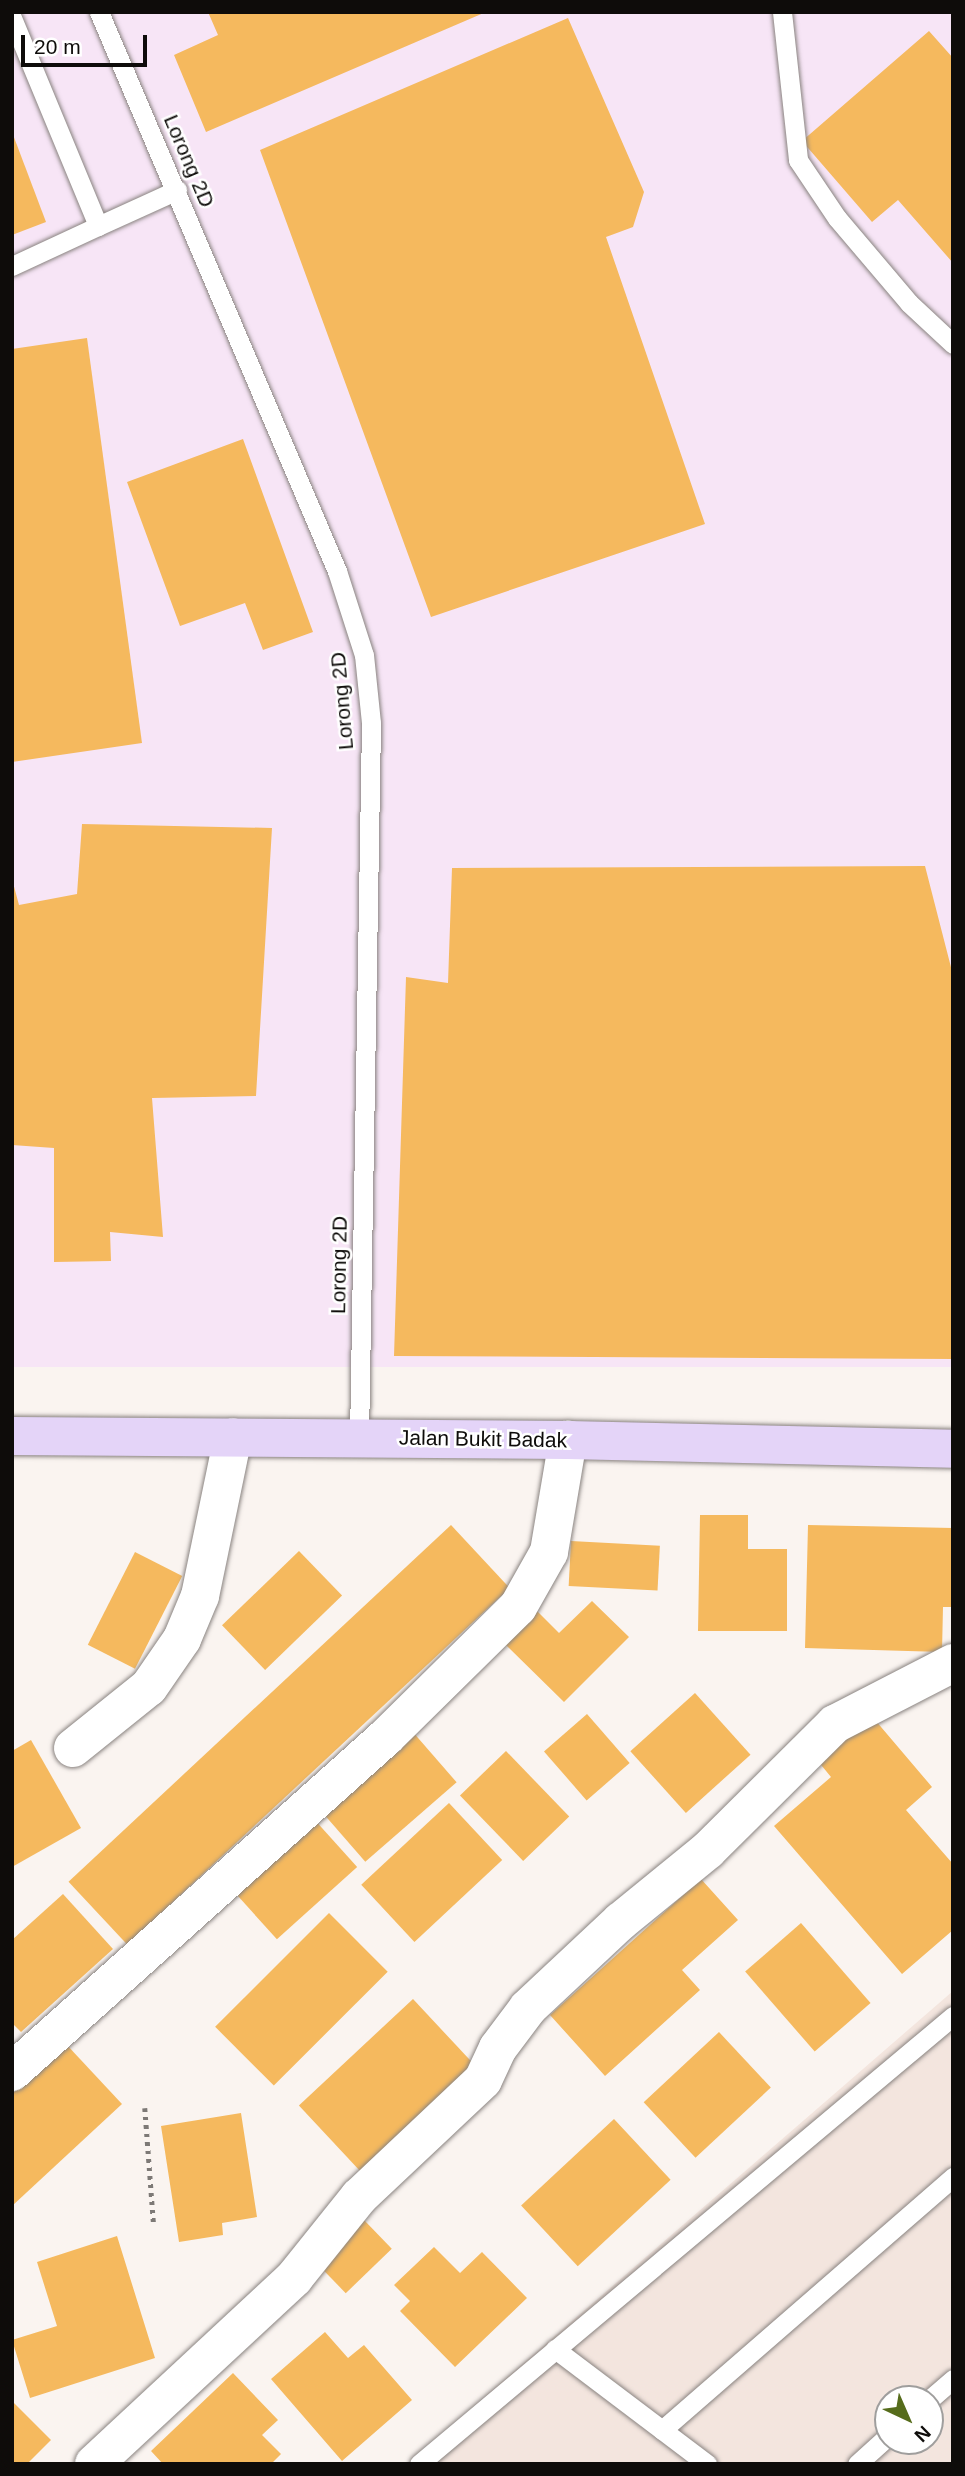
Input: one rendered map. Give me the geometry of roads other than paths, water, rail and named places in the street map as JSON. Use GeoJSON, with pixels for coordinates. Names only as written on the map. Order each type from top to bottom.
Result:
{"type":"FeatureCollection","features":[{"type":"Feature","properties":{"kind":"main road","name":"Jalan Bukit Badak"},"geometry":{"type":"LineString","coordinates":[[12,1436],[359,1437],[953,1449]]}},
{"type":"Feature","properties":{"kind":"street"},"geometry":{"type":"LineString","coordinates":[[73,1748],[149,1687],[182,1639],[200,1596],[233,1437]]}},
{"type":"Feature","properties":{"kind":"street"},"geometry":{"type":"LineString","coordinates":[[12,2072],[386,1737],[518,1607],[548,1552],[568,1440]]}},
{"type":"Feature","properties":{"kind":"street"},"geometry":{"type":"LineString","coordinates":[[94,2464],[294,2278],[359,2197],[483,2080],[498,2048],[528,2008],[612,1929],[708,1850],[835,1724],[952,1664]]}},
{"type":"Feature","properties":{"kind":"lane","name":"Lorong 2D"},"geometry":{"type":"LineString","coordinates":[[99,12],[337,571],[364,656],[371,723],[359,1437]]}},
{"type":"Feature","properties":{"kind":"lane"},"geometry":{"type":"LineString","coordinates":[[782,12],[798,160],[837,218],[909,303],[953,344]]}},
{"type":"Feature","properties":{"kind":"lane"},"geometry":{"type":"LineString","coordinates":[[12,18],[98,226]]}},
{"type":"Feature","properties":{"kind":"lane"},"geometry":{"type":"LineString","coordinates":[[12,266],[177,190]]}},
{"type":"Feature","properties":{"kind":"lane"},"geometry":{"type":"LineString","coordinates":[[419,2464],[953,2016]]}},
{"type":"Feature","properties":{"kind":"lane"},"geometry":{"type":"LineString","coordinates":[[662,2430],[953,2177]]}},
{"type":"Feature","properties":{"kind":"lane"},"geometry":{"type":"LineString","coordinates":[[555,2348],[706,2464]]}},
{"type":"Feature","properties":{"kind":"lane"},"geometry":{"type":"LineString","coordinates":[[857,2464],[874,2449]]}}]}
